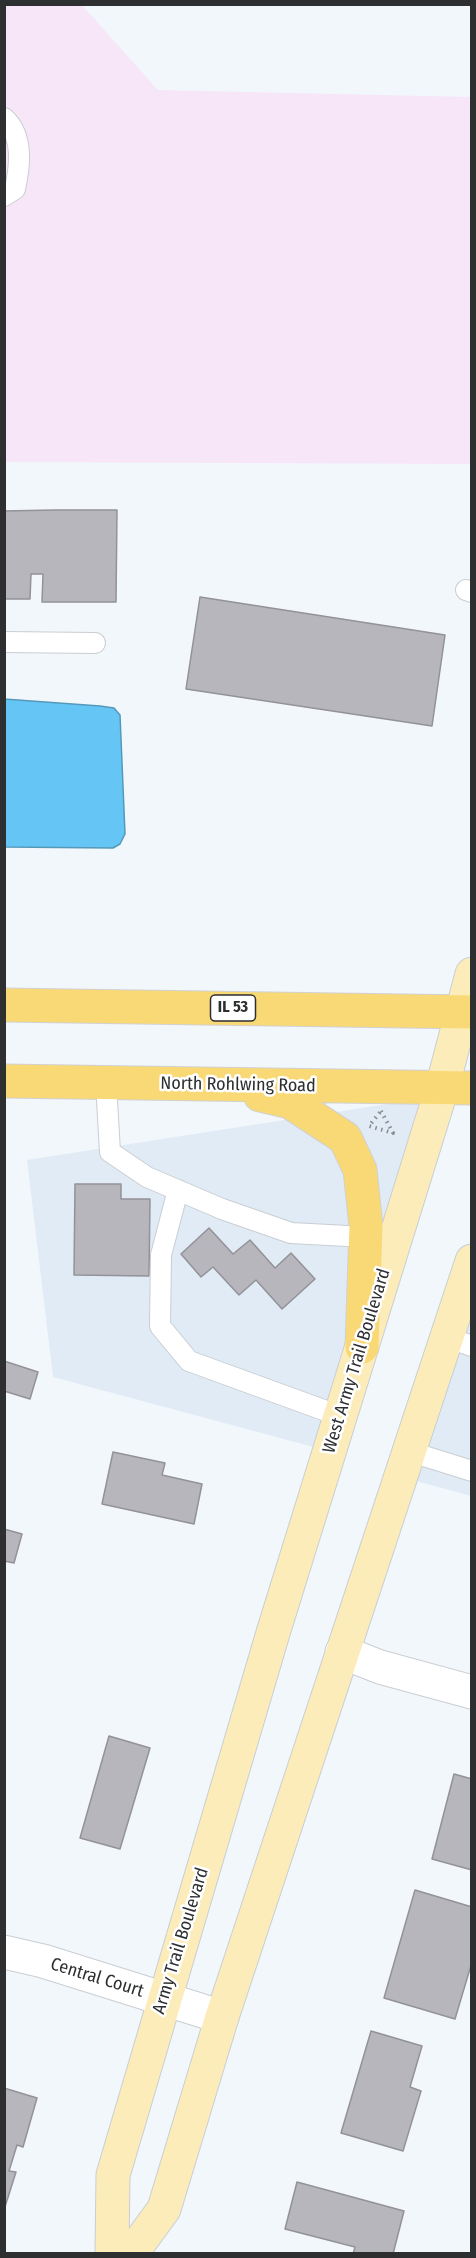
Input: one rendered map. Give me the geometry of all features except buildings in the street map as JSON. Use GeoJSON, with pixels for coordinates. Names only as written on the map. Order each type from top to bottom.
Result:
{"type":"FeatureCollection","features":[{"type":"Feature","properties":{"kind":"main road","name":"West Army Trail Boulevard"},"geometry":{"type":"LineString","coordinates":[[273,1633],[362,1347],[457,1088],[471,974]]}},
{"type":"Feature","properties":{"kind":"main road","name":"IL 53"},"geometry":{"type":"LineString","coordinates":[[4,1005],[466,1012]]}},
{"type":"Feature","properties":{"kind":"main road","name":"North Rohlwing Road"},"geometry":{"type":"LineString","coordinates":[[4,1081],[457,1088]]}},
{"type":"Feature","properties":{"kind":"main road"},"geometry":{"type":"LineString","coordinates":[[217,1084],[290,1102],[345,1138],[360,1170],[366,1237],[362,1347]]}},
{"type":"Feature","properties":{"kind":"main road"},"geometry":{"type":"LineString","coordinates":[[131,2253],[164,2209],[222,2017],[408,1451],[459,1341],[471,1261]]}},
{"type":"Feature","properties":{"kind":"main road","name":"Army Trail Boulevard"},"geometry":{"type":"LineString","coordinates":[[112,2253],[112,2175],[273,1633]]}},
{"type":"Feature","properties":{"kind":"street"},"geometry":{"type":"LineString","coordinates":[[342,1652],[380,1667],[471,1692]]}},
{"type":"Feature","properties":{"kind":"street","name":"Central Court"},"geometry":{"type":"LineString","coordinates":[[4,1952],[44,1961],[222,2017]]}},
{"type":"Feature","properties":{"kind":"lane"},"geometry":{"type":"LineString","coordinates":[[4,118],[12,125],[21,160],[15,189],[4,196]]}},
{"type":"Feature","properties":{"kind":"lane"},"geometry":{"type":"LineString","coordinates":[[4,642],[95,643]]}},
{"type":"Feature","properties":{"kind":"lane"},"geometry":{"type":"LineString","coordinates":[[106,1083],[110,1152],[147,1177],[222,1209],[291,1233],[366,1237]]}},
{"type":"Feature","properties":{"kind":"lane"},"geometry":{"type":"LineString","coordinates":[[178,1190],[161,1255],[160,1326],[189,1361],[340,1416]]}},
{"type":"Feature","properties":{"kind":"lane"},"geometry":{"type":"LineString","coordinates":[[408,1451],[471,1471]]}},
{"type":"Feature","properties":{"kind":"path"},"geometry":{"type":"LineString","coordinates":[[381,1111],[385,1118],[393,1133],[369,1125],[381,1111]]}},
{"type":"Feature","properties":{"kind":"shaded area"},"geometry":{"type":"Polygon","coordinates":[[[5,5],[82,5],[158,90],[471,97],[471,464],[5,462],[5,5]]]}},
{"type":"Feature","properties":{"kind":"shaded area"},"geometry":{"type":"Polygon","coordinates":[[[426,1098],[317,1448],[53,1377],[27,1160],[426,1098]]]}},
{"type":"Feature","properties":{"kind":"shaded area"},"geometry":{"type":"Polygon","coordinates":[[[471,1290],[471,1496],[409,1479],[471,1290]]]}},
{"type":"Feature","properties":{"kind":"water"},"geometry":{"type":"Polygon","coordinates":[[[4,699],[100,706],[114,708],[120,715],[125,834],[120,844],[113,848],[5,847],[4,699]]]}}]}
